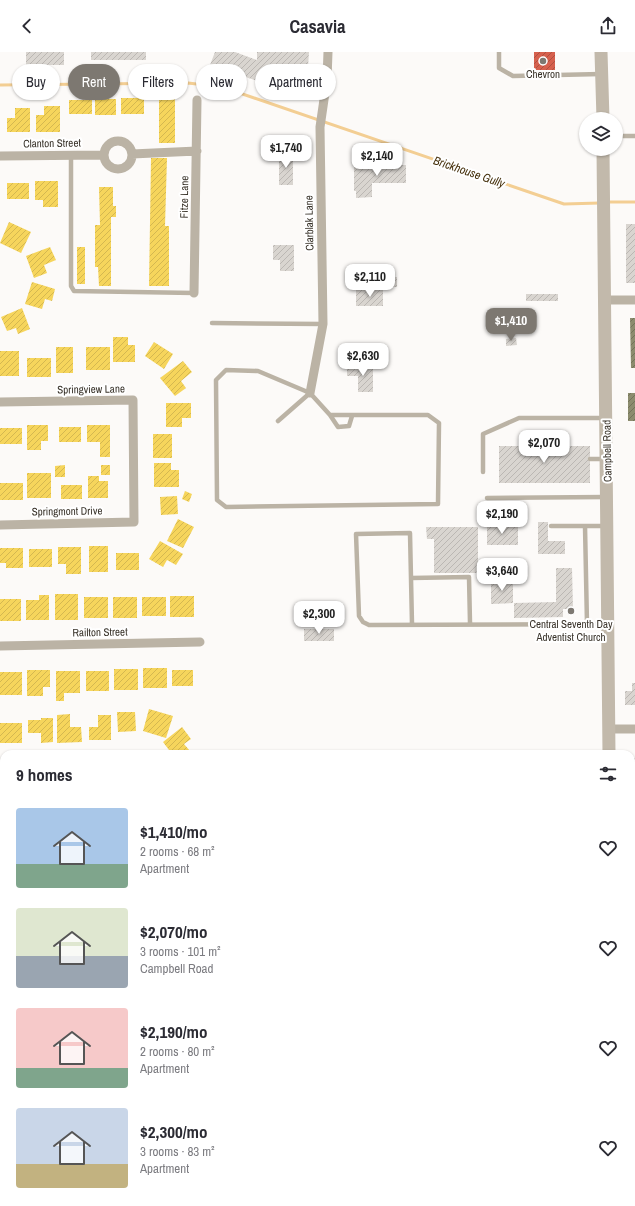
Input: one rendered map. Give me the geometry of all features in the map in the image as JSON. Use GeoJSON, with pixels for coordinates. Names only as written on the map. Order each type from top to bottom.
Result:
{"type":"FeatureCollection","features":[{"type":"Feature","properties":{"kind":"street","name":"Clarblak Lane"},"geometry":{"type":"LineString","coordinates":[[310,393],[323,324],[320,127],[327,79],[328,52]]}},
{"type":"Feature","properties":{"kind":"street"},"geometry":{"type":"LineString","coordinates":[[601,52],[603,112]]}},
{"type":"Feature","properties":{"kind":"street","name":"Fitze Lane"},"geometry":{"type":"LineString","coordinates":[[194,293],[197,100]]}},
{"type":"Feature","properties":{"kind":"street"},"geometry":{"type":"LineString","coordinates":[[118,141],[128,144],[132,154],[128,164],[118,169],[108,165],[104,155],[108,145],[118,141]]}},
{"type":"Feature","properties":{"kind":"street"},"geometry":{"type":"LineString","coordinates":[[132,154],[197,151]]}},
{"type":"Feature","properties":{"kind":"street","name":"Clanton Street"},"geometry":{"type":"LineString","coordinates":[[0,156],[104,155]]}},
{"type":"Feature","properties":{"kind":"street","name":"Campbell Road"},"geometry":{"type":"LineString","coordinates":[[603,156],[606,300],[609,750]]}},
{"type":"Feature","properties":{"kind":"street"},"geometry":{"type":"LineString","coordinates":[[606,300],[635,300]]}},
{"type":"Feature","properties":{"kind":"street","name":"Springview Lane"},"geometry":{"type":"LineString","coordinates":[[0,402],[133,400],[134,522]]}},
{"type":"Feature","properties":{"kind":"street","name":"Springmont Drive"},"geometry":{"type":"LineString","coordinates":[[0,525],[134,522]]}},
{"type":"Feature","properties":{"kind":"street","name":"Railton Street"},"geometry":{"type":"LineString","coordinates":[[0,646],[200,642]]}},
{"type":"Feature","properties":{"kind":"street"},"geometry":{"type":"LineString","coordinates":[[608,729],[635,729]]}},
{"type":"Feature","properties":{"kind":"lane"},"geometry":{"type":"LineString","coordinates":[[499,52],[499,68],[512,76],[602,74]]}},
{"type":"Feature","properties":{"kind":"lane"},"geometry":{"type":"LineString","coordinates":[[623,136],[635,136]]}},
{"type":"Feature","properties":{"kind":"lane"},"geometry":{"type":"LineString","coordinates":[[71,155],[71,286],[74,291],[194,293]]}},
{"type":"Feature","properties":{"kind":"lane"},"geometry":{"type":"LineString","coordinates":[[212,323],[323,324]]}},
{"type":"Feature","properties":{"kind":"lane"},"geometry":{"type":"LineString","coordinates":[[330,415],[428,415],[439,423],[438,504],[226,507],[217,500],[216,380],[226,370],[258,371],[310,393],[330,415],[338,427],[348,426],[352,416]]}},
{"type":"Feature","properties":{"kind":"lane"},"geometry":{"type":"LineString","coordinates":[[278,421],[310,393]]}},
{"type":"Feature","properties":{"kind":"lane"},"geometry":{"type":"LineString","coordinates":[[483,472],[483,434],[519,418],[607,418]]}},
{"type":"Feature","properties":{"kind":"lane"},"geometry":{"type":"LineString","coordinates":[[590,459],[607,459]]}},
{"type":"Feature","properties":{"kind":"lane"},"geometry":{"type":"LineString","coordinates":[[486,498],[607,497]]}},
{"type":"Feature","properties":{"kind":"lane"},"geometry":{"type":"LineString","coordinates":[[551,526],[608,526]]}},
{"type":"Feature","properties":{"kind":"lane"},"geometry":{"type":"LineString","coordinates":[[585,526],[587,624]]}},
{"type":"Feature","properties":{"kind":"lane"},"geometry":{"type":"LineString","coordinates":[[412,624],[410,533],[356,534],[359,616],[363,622],[369,624],[412,624],[470,623],[607,624]]}},
{"type":"Feature","properties":{"kind":"lane"},"geometry":{"type":"LineString","coordinates":[[410,578],[469,577],[470,623]]}},
{"type":"Feature","properties":{"kind":"building: Homes"},"geometry":{"type":"Polygon","coordinates":[[[121,98],[128,98],[128,100],[144,100],[144,114],[121,114],[121,98]]]}},
{"type":"Feature","properties":{"kind":"building: Homes"},"geometry":{"type":"Polygon","coordinates":[[[69,100],[92,100],[92,114],[69,114],[69,100]]]}},
{"type":"Feature","properties":{"kind":"building: Homes"},"geometry":{"type":"Polygon","coordinates":[[[95,100],[116,100],[116,115],[95,115],[95,100]]]}},
{"type":"Feature","properties":{"kind":"building: Homes"},"geometry":{"type":"Polygon","coordinates":[[[159,100],[175,100],[175,143],[159,143],[159,100]]]}},
{"type":"Feature","properties":{"kind":"building: Homes"},"geometry":{"type":"Polygon","coordinates":[[[44,106],[60,106],[60,132],[36,132],[36,115],[44,115],[44,106]]]}},
{"type":"Feature","properties":{"kind":"building: Homes"},"geometry":{"type":"Polygon","coordinates":[[[15,108],[30,108],[30,132],[7,132],[7,118],[15,118],[15,108]]]}},
{"type":"Feature","properties":{"kind":"building: Homes"},"geometry":{"type":"Polygon","coordinates":[[[151,158],[167,158],[165,226],[169,226],[169,286],[149,286],[151,158]]]}},
{"type":"Feature","properties":{"kind":"building: Homes"},"geometry":{"type":"Polygon","coordinates":[[[35,181],[58,181],[58,207],[43,207],[43,200],[35,200],[35,181]]]}},
{"type":"Feature","properties":{"kind":"building: Homes"},"geometry":{"type":"Polygon","coordinates":[[[7,183],[29,183],[29,199],[7,199],[7,183]]]}},
{"type":"Feature","properties":{"kind":"building: Homes"},"geometry":{"type":"Polygon","coordinates":[[[99,187],[113,187],[113,206],[116,206],[116,217],[111,217],[111,286],[99,286],[98,267],[95,267],[95,225],[100,225],[99,187]]]}},
{"type":"Feature","properties":{"kind":"building: Homes"},"geometry":{"type":"Polygon","coordinates":[[[9,222],[31,232],[21,253],[0,243],[9,222]]]}},
{"type":"Feature","properties":{"kind":"building: Homes"},"geometry":{"type":"Polygon","coordinates":[[[50,247],[56,260],[44,265],[47,273],[34,278],[26,256],[50,247]]]}},
{"type":"Feature","properties":{"kind":"building: Homes"},"geometry":{"type":"Polygon","coordinates":[[[77,247],[85,247],[85,284],[77,284],[77,247]]]}},
{"type":"Feature","properties":{"kind":"building: Homes"},"geometry":{"type":"Polygon","coordinates":[[[32,282],[55,289],[52,301],[45,299],[42,309],[25,304],[32,282]]]}},
{"type":"Feature","properties":{"kind":"building: Homes"},"geometry":{"type":"Polygon","coordinates":[[[22,308],[30,329],[18,334],[16,328],[7,331],[1,317],[22,308]]]}},
{"type":"Feature","properties":{"kind":"building: Homes"},"geometry":{"type":"Polygon","coordinates":[[[113,337],[128,337],[128,345],[135,345],[135,362],[113,362],[113,337]]]}},
{"type":"Feature","properties":{"kind":"building: Homes"},"geometry":{"type":"Polygon","coordinates":[[[154,342],[173,354],[164,369],[145,356],[154,342]]]}},
{"type":"Feature","properties":{"kind":"building: Homes"},"geometry":{"type":"Polygon","coordinates":[[[56,347],[73,347],[73,373],[56,373],[56,347]]]}},
{"type":"Feature","properties":{"kind":"building: Homes"},"geometry":{"type":"Polygon","coordinates":[[[86,347],[110,347],[110,370],[86,370],[86,347]]]}},
{"type":"Feature","properties":{"kind":"building: Homes"},"geometry":{"type":"Polygon","coordinates":[[[0,351],[19,351],[19,376],[0,376],[0,351]]]}},
{"type":"Feature","properties":{"kind":"building: Homes"},"geometry":{"type":"Polygon","coordinates":[[[27,358],[51,358],[51,377],[27,377],[27,358]]]}},
{"type":"Feature","properties":{"kind":"building: Homes"},"geometry":{"type":"Polygon","coordinates":[[[183,361],[192,372],[181,381],[186,388],[175,396],[160,378],[183,361]]]}},
{"type":"Feature","properties":{"kind":"building: Homes"},"geometry":{"type":"Polygon","coordinates":[[[166,403],[191,403],[191,418],[182,418],[182,427],[166,427],[166,403]]]}},
{"type":"Feature","properties":{"kind":"building: Homes"},"geometry":{"type":"Polygon","coordinates":[[[27,425],[48,425],[48,441],[41,441],[41,450],[27,450],[27,425]]]}},
{"type":"Feature","properties":{"kind":"building: Homes"},"geometry":{"type":"Polygon","coordinates":[[[87,425],[110,425],[110,457],[100,457],[100,442],[87,442],[87,425]]]}},
{"type":"Feature","properties":{"kind":"building: Homes"},"geometry":{"type":"Polygon","coordinates":[[[59,427],[81,427],[81,442],[59,442],[59,427]]]}},
{"type":"Feature","properties":{"kind":"building: Homes"},"geometry":{"type":"Polygon","coordinates":[[[0,428],[22,428],[22,444],[0,444],[0,428]]]}},
{"type":"Feature","properties":{"kind":"building: Homes"},"geometry":{"type":"Polygon","coordinates":[[[153,434],[172,434],[172,458],[153,458],[153,434]]]}},
{"type":"Feature","properties":{"kind":"building: Homes"},"geometry":{"type":"Polygon","coordinates":[[[154,463],[171,463],[171,470],[179,470],[179,487],[154,487],[154,463]]]}},
{"type":"Feature","properties":{"kind":"building: Homes"},"geometry":{"type":"Polygon","coordinates":[[[65,465],[65,477],[55,477],[55,466],[65,465]]]}},
{"type":"Feature","properties":{"kind":"building: Homes"},"geometry":{"type":"Polygon","coordinates":[[[101,465],[110,465],[110,475],[101,475],[101,465]]]}},
{"type":"Feature","properties":{"kind":"building: Homes"},"geometry":{"type":"Polygon","coordinates":[[[27,473],[51,473],[51,498],[27,498],[27,473]]]}},
{"type":"Feature","properties":{"kind":"building: Homes"},"geometry":{"type":"Polygon","coordinates":[[[88,476],[99,476],[99,481],[108,481],[108,498],[88,498],[88,476]]]}},
{"type":"Feature","properties":{"kind":"building: Homes"},"geometry":{"type":"Polygon","coordinates":[[[0,483],[23,483],[23,500],[0,500],[0,483]]]}},
{"type":"Feature","properties":{"kind":"building: Homes"},"geometry":{"type":"Polygon","coordinates":[[[61,485],[82,485],[82,499],[61,499],[61,485]]]}},
{"type":"Feature","properties":{"kind":"building: Homes"},"geometry":{"type":"Polygon","coordinates":[[[185,491],[192,494],[189,502],[182,499],[185,491]]]}},
{"type":"Feature","properties":{"kind":"building: Homes"},"geometry":{"type":"Polygon","coordinates":[[[177,496],[178,514],[161,515],[160,497],[177,496]]]}},
{"type":"Feature","properties":{"kind":"building: Homes"},"geometry":{"type":"Polygon","coordinates":[[[178,519],[194,527],[183,548],[167,541],[178,519]]]}},
{"type":"Feature","properties":{"kind":"building: Homes"},"geometry":{"type":"Polygon","coordinates":[[[160,541],[183,554],[176,565],[167,560],[163,567],[149,559],[160,541]]]}},
{"type":"Feature","properties":{"kind":"building: Homes"},"geometry":{"type":"Polygon","coordinates":[[[89,546],[108,546],[108,572],[89,572],[89,546]]]}},
{"type":"Feature","properties":{"kind":"building: Homes"},"geometry":{"type":"Polygon","coordinates":[[[58,547],[81,547],[81,574],[66,574],[66,564],[58,564],[58,547]]]}},
{"type":"Feature","properties":{"kind":"building: Homes"},"geometry":{"type":"Polygon","coordinates":[[[0,548],[23,548],[23,568],[6,568],[6,563],[0,563],[0,548]]]}},
{"type":"Feature","properties":{"kind":"building: Homes"},"geometry":{"type":"Polygon","coordinates":[[[29,549],[52,549],[52,567],[29,567],[29,549]]]}},
{"type":"Feature","properties":{"kind":"building: Homes"},"geometry":{"type":"Polygon","coordinates":[[[116,553],[139,553],[139,570],[116,570],[116,553]]]}},
{"type":"Feature","properties":{"kind":"building: Homes"},"geometry":{"type":"Polygon","coordinates":[[[55,594],[78,594],[78,620],[55,620],[55,594]]]}},
{"type":"Feature","properties":{"kind":"building: Homes"},"geometry":{"type":"Polygon","coordinates":[[[39,595],[49,595],[49,620],[26,620],[26,600],[39,600],[39,595]]]}},
{"type":"Feature","properties":{"kind":"building: Homes"},"geometry":{"type":"Polygon","coordinates":[[[170,596],[194,596],[194,617],[170,617],[170,596]]]}},
{"type":"Feature","properties":{"kind":"building: Homes"},"geometry":{"type":"Polygon","coordinates":[[[84,597],[108,597],[108,618],[84,618],[84,597]]]}},
{"type":"Feature","properties":{"kind":"building: Homes"},"geometry":{"type":"Polygon","coordinates":[[[113,597],[137,597],[137,618],[113,618],[113,597]]]}},
{"type":"Feature","properties":{"kind":"building: Homes"},"geometry":{"type":"Polygon","coordinates":[[[142,597],[166,597],[166,616],[142,616],[142,597]]]}},
{"type":"Feature","properties":{"kind":"building: Homes"},"geometry":{"type":"Polygon","coordinates":[[[0,599],[21,599],[21,621],[0,621],[0,599]]]}},
{"type":"Feature","properties":{"kind":"building: Homes"},"geometry":{"type":"Polygon","coordinates":[[[143,668],[167,668],[167,688],[143,688],[143,668]]]}},
{"type":"Feature","properties":{"kind":"building: Homes"},"geometry":{"type":"Polygon","coordinates":[[[114,669],[138,669],[138,690],[114,690],[114,669]]]}},
{"type":"Feature","properties":{"kind":"building: Homes"},"geometry":{"type":"Polygon","coordinates":[[[27,670],[50,670],[50,687],[43,687],[43,696],[27,696],[27,670]]]}},
{"type":"Feature","properties":{"kind":"building: Homes"},"geometry":{"type":"Polygon","coordinates":[[[172,670],[193,670],[193,686],[172,686],[172,670]]]}},
{"type":"Feature","properties":{"kind":"building: Homes"},"geometry":{"type":"Polygon","coordinates":[[[56,671],[80,671],[80,693],[64,693],[64,701],[56,701],[56,671]]]}},
{"type":"Feature","properties":{"kind":"building: Homes"},"geometry":{"type":"Polygon","coordinates":[[[86,671],[109,671],[109,691],[86,691],[86,671]]]}},
{"type":"Feature","properties":{"kind":"building: Homes"},"geometry":{"type":"Polygon","coordinates":[[[0,672],[22,672],[22,695],[0,695],[0,672]]]}},
{"type":"Feature","properties":{"kind":"building: Homes"},"geometry":{"type":"Polygon","coordinates":[[[149,709],[173,716],[166,738],[143,731],[149,709]]]}},
{"type":"Feature","properties":{"kind":"building: Homes"},"geometry":{"type":"Polygon","coordinates":[[[117,712],[135,712],[136,731],[118,732],[117,712]]]}},
{"type":"Feature","properties":{"kind":"building: Homes"},"geometry":{"type":"Polygon","coordinates":[[[70,714],[70,727],[81,727],[82,742],[57,743],[57,715],[70,714]]]}},
{"type":"Feature","properties":{"kind":"building: Homes"},"geometry":{"type":"Polygon","coordinates":[[[98,715],[111,715],[111,740],[89,740],[89,727],[98,727],[98,715]]]}},
{"type":"Feature","properties":{"kind":"building: Homes"},"geometry":{"type":"Polygon","coordinates":[[[41,718],[53,718],[53,742],[41,743],[41,733],[28,733],[28,720],[41,720],[41,718]]]}},
{"type":"Feature","properties":{"kind":"building: Homes"},"geometry":{"type":"Polygon","coordinates":[[[0,723],[22,723],[22,743],[0,743],[0,723]]]}},
{"type":"Feature","properties":{"kind":"building: Homes"},"geometry":{"type":"Polygon","coordinates":[[[182,727],[191,739],[184,744],[189,750],[169,750],[163,742],[182,727]]]}},
{"type":"Feature","properties":{"kind":"building: Shops"},"geometry":{"type":"Polygon","coordinates":[[[534,52],[555,52],[555,70],[534,70],[534,52]]]}},
{"type":"Feature","properties":{"kind":"building: Industry"},"geometry":{"type":"Polygon","coordinates":[[[630,318],[635,318],[635,368],[631,368],[630,318]]]}},
{"type":"Feature","properties":{"kind":"building: Industry"},"geometry":{"type":"Polygon","coordinates":[[[628,393],[635,393],[635,421],[628,421],[628,393]]]}},
{"type":"Feature","properties":{"kind":"building: Other"},"geometry":{"type":"Polygon","coordinates":[[[26,52],[64,52],[64,65],[26,64],[26,52]]]}},
{"type":"Feature","properties":{"kind":"building: Other"},"geometry":{"type":"Polygon","coordinates":[[[91,52],[146,52],[146,60],[91,60],[91,52]]]}},
{"type":"Feature","properties":{"kind":"building: Other"},"geometry":{"type":"Polygon","coordinates":[[[215,52],[235,52],[257,60],[257,52],[309,52],[308,64],[255,64],[255,80],[247,77],[247,64],[210,64],[215,52]]]}},
{"type":"Feature","properties":{"kind":"building: Other"},"geometry":{"type":"Polygon","coordinates":[[[279,153],[293,153],[293,185],[279,185],[279,153]]]}},
{"type":"Feature","properties":{"kind":"building: Other"},"geometry":{"type":"Polygon","coordinates":[[[354,165],[406,165],[406,183],[372,183],[372,197],[356,198],[356,191],[354,191],[354,165]]]}},
{"type":"Feature","properties":{"kind":"building: Other"},"geometry":{"type":"Polygon","coordinates":[[[626,224],[635,224],[635,283],[626,283],[626,224]]]}},
{"type":"Feature","properties":{"kind":"building: Other"},"geometry":{"type":"Polygon","coordinates":[[[273,245],[294,245],[294,271],[280,271],[280,260],[273,260],[273,245]]]}},
{"type":"Feature","properties":{"kind":"building: Other"},"geometry":{"type":"Polygon","coordinates":[[[381,277],[397,277],[397,287],[381,287],[381,277]]]}},
{"type":"Feature","properties":{"kind":"building: Other"},"geometry":{"type":"Polygon","coordinates":[[[356,289],[383,289],[383,306],[356,306],[356,289]]]}},
{"type":"Feature","properties":{"kind":"building: Other"},"geometry":{"type":"Polygon","coordinates":[[[526,294],[558,294],[558,301],[526,301],[526,294]]]}},
{"type":"Feature","properties":{"kind":"building: Other"},"geometry":{"type":"Polygon","coordinates":[[[516,338],[517,345],[506,346],[506,339],[516,338]]]}},
{"type":"Feature","properties":{"kind":"building: Other"},"geometry":{"type":"Polygon","coordinates":[[[373,365],[373,392],[358,392],[358,376],[347,376],[347,366],[373,365]]]}},
{"type":"Feature","properties":{"kind":"building: Other"},"geometry":{"type":"Polygon","coordinates":[[[499,446],[590,446],[590,483],[499,483],[499,446]]]}},
{"type":"Feature","properties":{"kind":"building: Other"},"geometry":{"type":"Polygon","coordinates":[[[538,522],[548,522],[548,541],[565,541],[565,554],[538,554],[538,522]]]}},
{"type":"Feature","properties":{"kind":"building: Other"},"geometry":{"type":"Polygon","coordinates":[[[487,525],[518,525],[518,545],[487,545],[487,525]]]}},
{"type":"Feature","properties":{"kind":"building: Other"},"geometry":{"type":"Polygon","coordinates":[[[426,527],[478,527],[478,573],[434,573],[434,539],[427,539],[426,527]]]}},
{"type":"Feature","properties":{"kind":"building: Other"},"geometry":{"type":"Polygon","coordinates":[[[556,568],[572,568],[573,609],[563,609],[563,617],[514,618],[514,603],[556,602],[556,568]]]}},
{"type":"Feature","properties":{"kind":"building: Other"},"geometry":{"type":"Polygon","coordinates":[[[491,581],[513,581],[513,603],[491,604],[491,581]]]}},
{"type":"Feature","properties":{"kind":"building: Other"},"geometry":{"type":"Polygon","coordinates":[[[304,629],[334,629],[334,641],[304,641],[304,629]]]}},
{"type":"Feature","properties":{"kind":"building: Other"},"geometry":{"type":"Polygon","coordinates":[[[632,683],[635,683],[635,705],[625,705],[625,691],[632,691],[632,683]]]}},
{"type":"Feature","properties":{"kind":"waterway","name":"Brickhouse Gully"},"geometry":{"type":"LineString","coordinates":[[0,85],[188,83],[222,87],[564,204],[600,203]]}},
{"type":"Feature","properties":{"kind":"waterway","name":"Brickhouse Gully"},"geometry":{"type":"LineString","coordinates":[[606,202],[635,202]]}},
{"type":"Feature","properties":{"kind":"place","name":"Chevron"},"geometry":{"type":"Point","coordinates":[543,61]}},
{"type":"Feature","properties":{"kind":"place","name":"Central Seventh Day Adventist Church"},"geometry":{"type":"Point","coordinates":[571,611]}}]}
